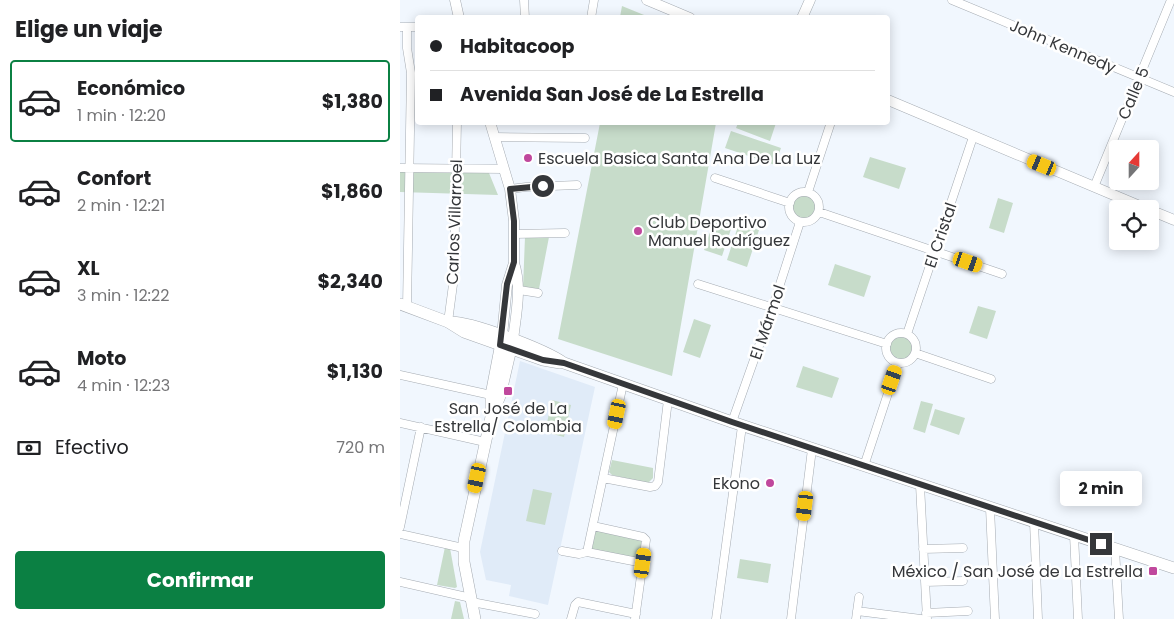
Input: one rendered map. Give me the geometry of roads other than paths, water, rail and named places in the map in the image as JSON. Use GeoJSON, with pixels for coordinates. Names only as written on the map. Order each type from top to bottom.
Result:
{"type":"FeatureCollection","features":[{"type":"Feature","properties":{"kind":"main road"},"geometry":{"type":"LineString","coordinates":[[404,306],[448,322],[460,322],[543,360],[564,363],[737,424],[1174,568]]}},
{"type":"Feature","properties":{"kind":"main road"},"geometry":{"type":"LineString","coordinates":[[491,417],[491,395],[507,343]]}},
{"type":"Feature","properties":{"kind":"main road"},"geometry":{"type":"LineString","coordinates":[[475,619],[463,548],[491,417],[500,396],[507,343]]}},
{"type":"Feature","properties":{"kind":"street"},"geometry":{"type":"LineString","coordinates":[[454,0],[458,15]]}},
{"type":"Feature","properties":{"kind":"street"},"geometry":{"type":"LineString","coordinates":[[524,0],[525,15]]}},
{"type":"Feature","properties":{"kind":"street"},"geometry":{"type":"LineString","coordinates":[[591,15],[594,0]]}},
{"type":"Feature","properties":{"kind":"street"},"geometry":{"type":"LineString","coordinates":[[647,0],[683,15]]}},
{"type":"Feature","properties":{"kind":"street"},"geometry":{"type":"LineString","coordinates":[[803,15],[810,0]]}},
{"type":"Feature","properties":{"kind":"street","name":"John Kennedy"},"geometry":{"type":"LineString","coordinates":[[952,0],[1174,92]]}},
{"type":"Feature","properties":{"kind":"street","name":"Calle 5"},"geometry":{"type":"LineString","coordinates":[[1094,187],[1171,0]]}},
{"type":"Feature","properties":{"kind":"street"},"geometry":{"type":"LineString","coordinates":[[404,27],[411,73],[410,168],[404,306]]}},
{"type":"Feature","properties":{"kind":"street"},"geometry":{"type":"LineString","coordinates":[[890,101],[1126,200]]}},
{"type":"Feature","properties":{"kind":"street","name":"Carlos Villarroel"},"geometry":{"type":"LineString","coordinates":[[448,322],[454,282],[457,125]]}},
{"type":"Feature","properties":{"kind":"street"},"geometry":{"type":"LineString","coordinates":[[491,125],[510,189],[513,206],[514,262],[519,290],[507,343]]}},
{"type":"Feature","properties":{"kind":"street"},"geometry":{"type":"LineString","coordinates":[[808,192],[830,125]]}},
{"type":"Feature","properties":{"kind":"street"},"geometry":{"type":"LineString","coordinates":[[494,137],[585,138]]}},
{"type":"Feature","properties":{"kind":"street","name":"El Cristal"},"geometry":{"type":"LineString","coordinates":[[907,334],[973,137]]}},
{"type":"Feature","properties":{"kind":"street"},"geometry":{"type":"LineString","coordinates":[[400,168],[504,169]]}},
{"type":"Feature","properties":{"kind":"street"},"geometry":{"type":"LineString","coordinates":[[715,178],[790,202]]}},
{"type":"Feature","properties":{"kind":"street"},"geometry":{"type":"LineString","coordinates":[[510,189],[577,185]]}},
{"type":"Feature","properties":{"kind":"street"},"geometry":{"type":"LineString","coordinates":[[808,192],[816,197],[819,202],[819,212],[811,221],[800,222],[791,215],[789,210],[790,202],[798,193],[808,192]]}},
{"type":"Feature","properties":{"kind":"street"},"geometry":{"type":"LineString","coordinates":[[819,212],[1002,274]]}},
{"type":"Feature","properties":{"kind":"street"},"geometry":{"type":"LineString","coordinates":[[1159,213],[1174,220]]}},
{"type":"Feature","properties":{"kind":"street","name":"El Mármol"},"geometry":{"type":"LineString","coordinates":[[716,619],[737,424],[800,222]]}},
{"type":"Feature","properties":{"kind":"street"},"geometry":{"type":"LineString","coordinates":[[514,234],[565,233]]}},
{"type":"Feature","properties":{"kind":"street"},"geometry":{"type":"LineString","coordinates":[[507,343],[507,284],[514,262]]}},
{"type":"Feature","properties":{"kind":"street"},"geometry":{"type":"LineString","coordinates":[[698,284],[887,344]]}},
{"type":"Feature","properties":{"kind":"street"},"geometry":{"type":"LineString","coordinates":[[519,290],[538,292]]}},
{"type":"Feature","properties":{"kind":"street"},"geometry":{"type":"LineString","coordinates":[[907,334],[914,340],[916,345],[915,353],[908,362],[898,363],[890,358],[886,349],[887,344],[892,336],[907,334]]}},
{"type":"Feature","properties":{"kind":"street"},"geometry":{"type":"LineString","coordinates":[[915,353],[991,379]]}},
{"type":"Feature","properties":{"kind":"street"},"geometry":{"type":"LineString","coordinates":[[864,466],[898,363]]}},
{"type":"Feature","properties":{"kind":"street"},"geometry":{"type":"LineString","coordinates":[[400,375],[491,395]]}},
{"type":"Feature","properties":{"kind":"street"},"geometry":{"type":"LineString","coordinates":[[587,552],[623,384]]}},
{"type":"Feature","properties":{"kind":"street"},"geometry":{"type":"LineString","coordinates":[[603,478],[650,487],[655,486],[658,482],[668,400]]}},
{"type":"Feature","properties":{"kind":"street"},"geometry":{"type":"LineString","coordinates":[[400,423],[485,442]]}},
{"type":"Feature","properties":{"kind":"street"},"geometry":{"type":"LineString","coordinates":[[400,527],[421,428]]}},
{"type":"Feature","properties":{"kind":"street"},"geometry":{"type":"LineString","coordinates":[[791,619],[812,449]]}},
{"type":"Feature","properties":{"kind":"street"},"geometry":{"type":"LineString","coordinates":[[920,485],[925,617]]}},
{"type":"Feature","properties":{"kind":"street"},"geometry":{"type":"LineString","coordinates":[[990,508],[995,619]]}},
{"type":"Feature","properties":{"kind":"street"},"geometry":{"type":"LineString","coordinates":[[1034,522],[1038,619]]}},
{"type":"Feature","properties":{"kind":"street"},"geometry":{"type":"LineString","coordinates":[[571,619],[576,603],[636,616],[645,538],[593,526]]}},
{"type":"Feature","properties":{"kind":"street"},"geometry":{"type":"LineString","coordinates":[[400,534],[463,548]]}},
{"type":"Feature","properties":{"kind":"street"},"geometry":{"type":"LineString","coordinates":[[1074,535],[1078,619]]}},
{"type":"Feature","properties":{"kind":"street"},"geometry":{"type":"LineString","coordinates":[[923,549],[963,548]]}},
{"type":"Feature","properties":{"kind":"street"},"geometry":{"type":"LineString","coordinates":[[1115,549],[1119,619]]}},
{"type":"Feature","properties":{"kind":"street"},"geometry":{"type":"LineString","coordinates":[[562,551],[579,554],[587,552],[643,563]]}},
{"type":"Feature","properties":{"kind":"street"},"geometry":{"type":"LineString","coordinates":[[925,582],[963,581]]}},
{"type":"Feature","properties":{"kind":"street"},"geometry":{"type":"LineString","coordinates":[[400,582],[534,614]]}},
{"type":"Feature","properties":{"kind":"street"},"geometry":{"type":"LineString","coordinates":[[859,597],[856,615],[925,617],[968,611]]}},
{"type":"Feature","properties":{"kind":"place","name":"Escuela Basica Santa Ana De La Luz"},"geometry":{"type":"Point","coordinates":[528,158]}},
{"type":"Feature","properties":{"kind":"place","name":"Club Deportivo Manuel Rodríguez"},"geometry":{"type":"Point","coordinates":[638,231]}},
{"type":"Feature","properties":{"kind":"place","name":"San José de La Estrella/ Colombia"},"geometry":{"type":"Point","coordinates":[508,391]}},
{"type":"Feature","properties":{"kind":"place","name":"Ekono"},"geometry":{"type":"Point","coordinates":[770,483]}},
{"type":"Feature","properties":{"kind":"place","name":"México / San José de La Estrella"},"geometry":{"type":"Point","coordinates":[1153,571]}}]}
